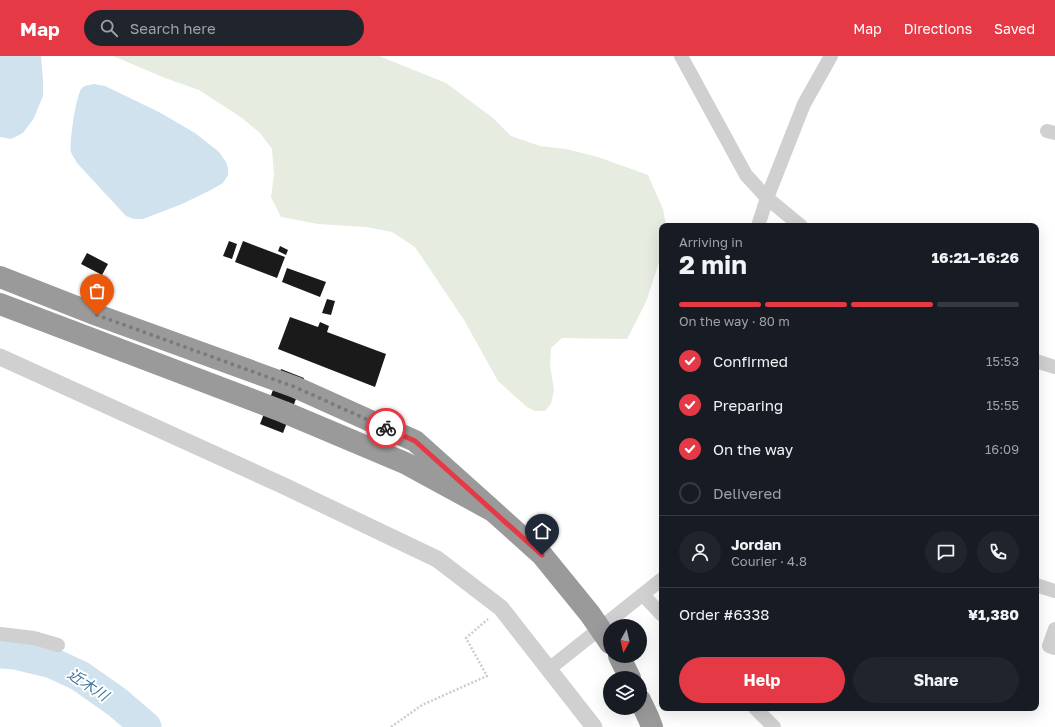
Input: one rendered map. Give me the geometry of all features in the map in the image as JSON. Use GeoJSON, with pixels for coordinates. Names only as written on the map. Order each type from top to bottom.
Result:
{"type":"FeatureCollection","features":[{"type":"Feature","properties":{"kind":"highway"},"geometry":{"type":"LineString","coordinates":[[0,277],[97,315],[295,387],[415,441],[542,555],[590,614],[603,633]]}},
{"type":"Feature","properties":{"kind":"highway"},"geometry":{"type":"LineString","coordinates":[[0,304],[284,412],[405,464],[493,511]]}},
{"type":"Feature","properties":{"kind":"highway"},"geometry":{"type":"LineString","coordinates":[[647,715],[652,727]]}},
{"type":"Feature","properties":{"kind":"street"},"geometry":{"type":"LineString","coordinates":[[681,56],[746,175],[767,198],[797,223]]}},
{"type":"Feature","properties":{"kind":"street"},"geometry":{"type":"LineString","coordinates":[[759,223],[767,198],[804,104],[831,56]]}},
{"type":"Feature","properties":{"kind":"street"},"geometry":{"type":"LineString","coordinates":[[0,357],[282,485],[437,558],[501,608],[594,727]]}},
{"type":"Feature","properties":{"kind":"street"},"geometry":{"type":"LineString","coordinates":[[1039,362],[1055,367]]}},
{"type":"Feature","properties":{"kind":"street"},"geometry":{"type":"LineString","coordinates":[[549,669],[659,582]]}},
{"type":"Feature","properties":{"kind":"street"},"geometry":{"type":"LineString","coordinates":[[1039,587],[1055,592]]}},
{"type":"Feature","properties":{"kind":"street"},"geometry":{"type":"LineString","coordinates":[[643,595],[659,612]]}},
{"type":"Feature","properties":{"kind":"street"},"geometry":{"type":"LineString","coordinates":[[1055,629],[1049,646],[1055,648]]}},
{"type":"Feature","properties":{"kind":"street"},"geometry":{"type":"LineString","coordinates":[[0,634],[34,638],[58,645]]}},
{"type":"Feature","properties":{"kind":"street"},"geometry":{"type":"LineString","coordinates":[[758,711],[774,727]]}},
{"type":"Feature","properties":{"kind":"path"},"geometry":{"type":"LineString","coordinates":[[391,727],[422,705],[487,676],[466,638],[501,608]]}},
{"type":"Feature","properties":{"kind":"shaded area"},"geometry":{"type":"Polygon","coordinates":[[[113,56],[379,56],[446,83],[493,118],[511,136],[540,146],[566,149],[598,157],[648,175],[663,209],[665,223],[659,223],[659,262],[646,302],[627,339],[562,338],[551,348],[550,365],[554,390],[551,404],[545,411],[535,411],[527,407],[498,381],[464,320],[415,247],[392,232],[366,227],[318,224],[281,217],[271,197],[274,175],[272,149],[260,133],[242,118],[199,90],[165,78],[113,56]]]}},
{"type":"Feature","properties":{"kind":"water"},"geometry":{"type":"Polygon","coordinates":[[[0,56],[41,56],[43,96],[34,118],[23,133],[11,139],[0,137],[0,56]]]}},
{"type":"Feature","properties":{"kind":"water"},"geometry":{"type":"Polygon","coordinates":[[[94,84],[105,86],[159,112],[195,133],[219,152],[226,162],[228,175],[223,183],[182,204],[143,219],[134,219],[126,216],[77,163],[71,152],[71,139],[77,99],[83,87],[94,84]]]}},
{"type":"Feature","properties":{"kind":"building"},"geometry":{"type":"Polygon","coordinates":[[[229,241],[237,244],[232,259],[223,256],[229,241]]]}},
{"type":"Feature","properties":{"kind":"building"},"geometry":{"type":"Polygon","coordinates":[[[243,241],[285,257],[277,278],[235,262],[243,241]]]}},
{"type":"Feature","properties":{"kind":"building"},"geometry":{"type":"Polygon","coordinates":[[[280,246],[288,250],[286,255],[278,251],[280,246]]]}},
{"type":"Feature","properties":{"kind":"building"},"geometry":{"type":"Polygon","coordinates":[[[87,253],[108,264],[102,275],[81,264],[87,253]]]}},
{"type":"Feature","properties":{"kind":"building"},"geometry":{"type":"Polygon","coordinates":[[[287,268],[326,282],[320,297],[282,282],[287,268]]]}},
{"type":"Feature","properties":{"kind":"building"},"geometry":{"type":"Polygon","coordinates":[[[327,299],[335,301],[331,315],[322,313],[327,299]]]}},
{"type":"Feature","properties":{"kind":"building"},"geometry":{"type":"Polygon","coordinates":[[[290,317],[318,327],[320,322],[329,326],[327,332],[386,354],[375,387],[278,349],[290,317]]]}},
{"type":"Feature","properties":{"kind":"building"},"geometry":{"type":"Polygon","coordinates":[[[281,369],[304,378],[283,433],[260,424],[281,369]]]}},
{"type":"Feature","properties":{"kind":"waterway","name":"近木川"},"geometry":{"type":"LineString","coordinates":[[0,653],[15,654],[52,663],[80,676],[117,702],[146,727]]}},
{"type":"Feature","properties":{"kind":"way so far"},"geometry":{"type":"LineString","coordinates":[[97,315],[295,387],[386,428]]}},
{"type":"Feature","properties":{"kind":"route"},"geometry":{"type":"LineString","coordinates":[[386,428],[415,441],[542,555]]}}]}
